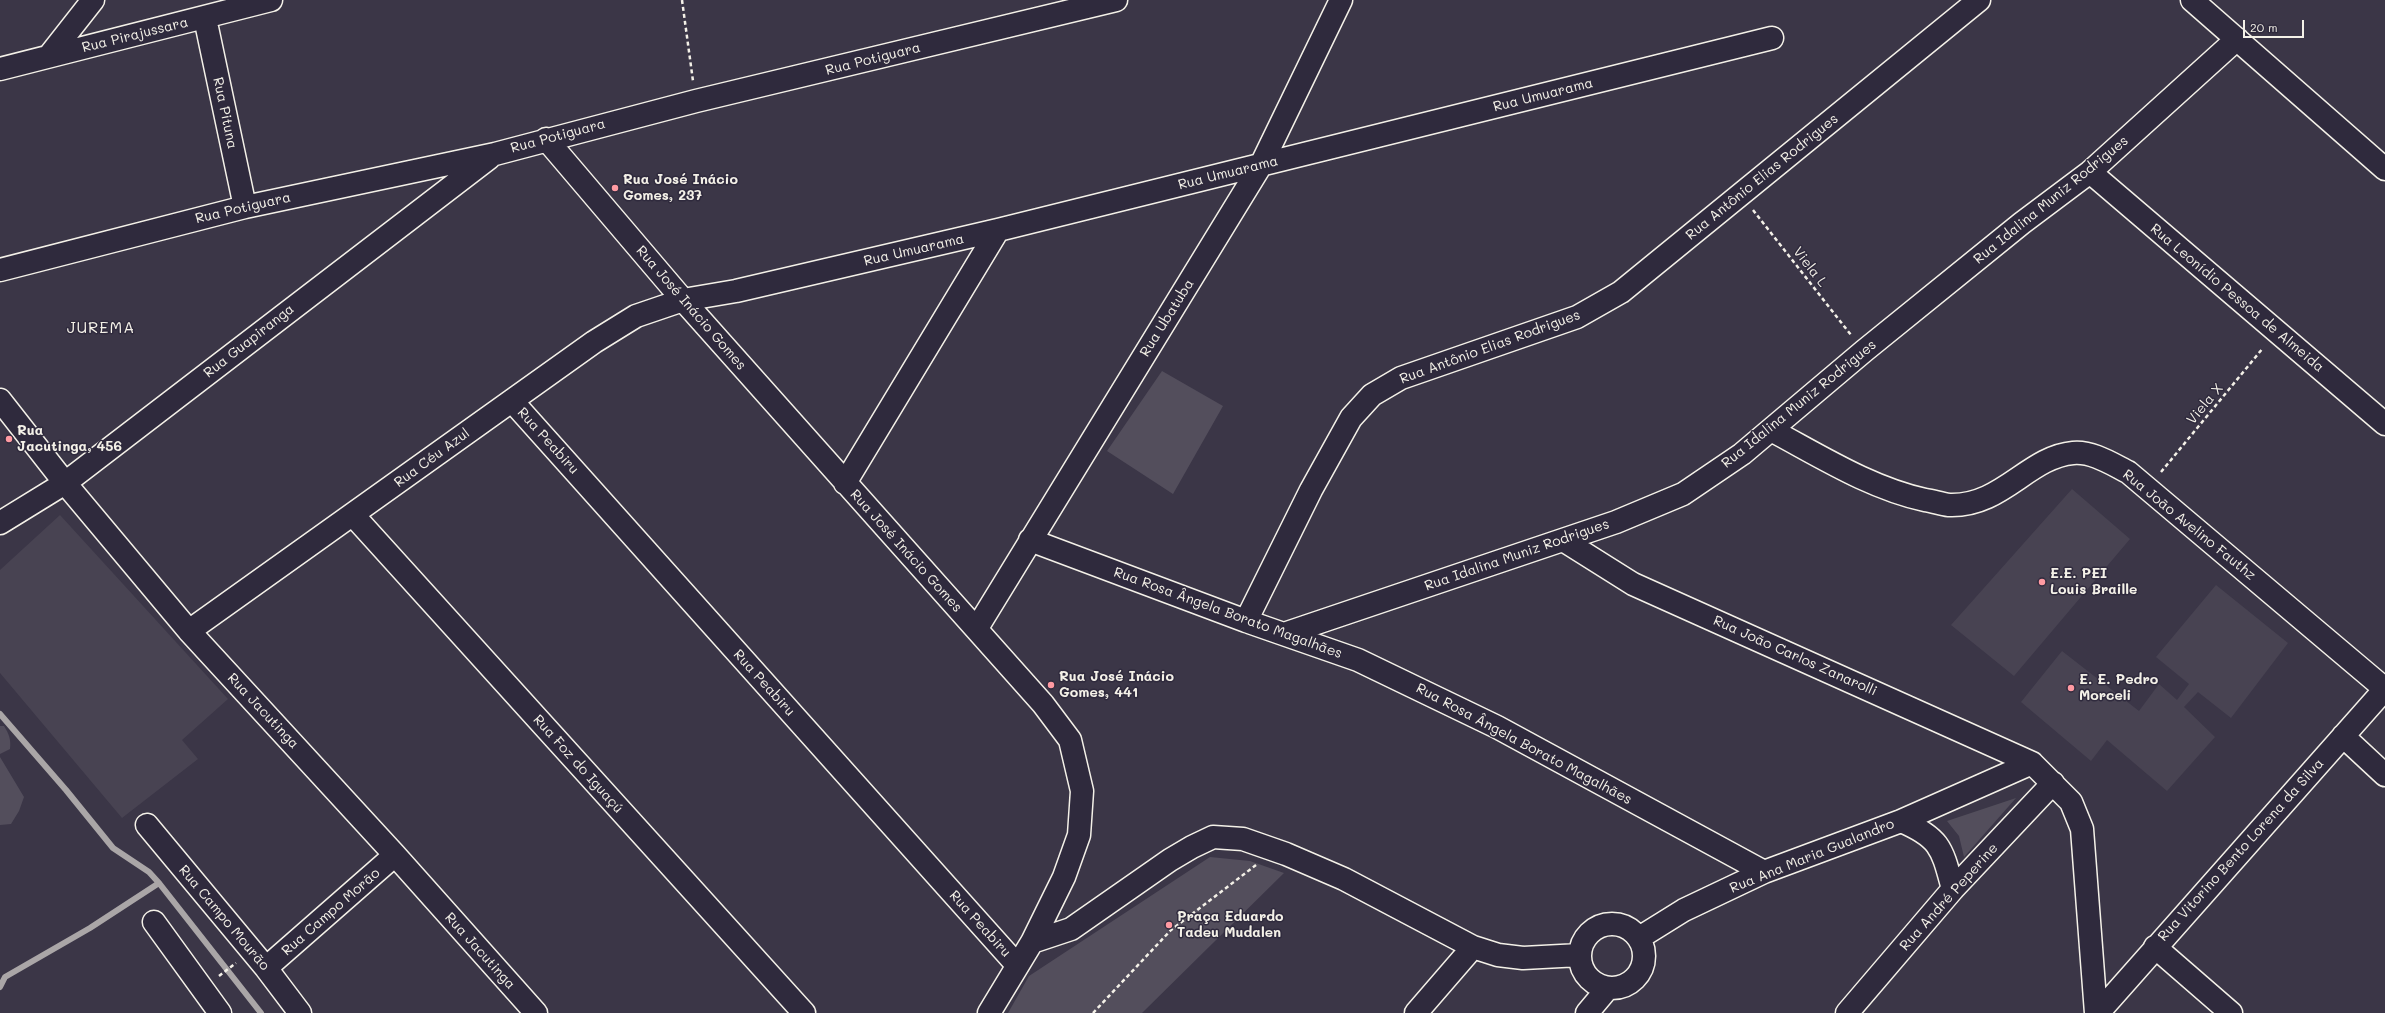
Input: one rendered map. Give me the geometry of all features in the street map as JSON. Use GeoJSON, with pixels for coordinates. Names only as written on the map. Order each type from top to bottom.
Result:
{"type":"FeatureCollection","features":[{"type":"Feature","properties":{"kind":"street"},"geometry":{"type":"LineString","coordinates":[[49,56],[93,0]]}},
{"type":"Feature","properties":{"kind":"street","name":"Rua Pirajussara"},"geometry":{"type":"LineString","coordinates":[[0,69],[205,18],[270,0]]}},
{"type":"Feature","properties":{"kind":"street","name":"Rua Potiguara"},"geometry":{"type":"LineString","coordinates":[[0,270],[245,207],[495,154],[546,139],[696,101],[1116,0]]}},
{"type":"Feature","properties":{"kind":"street","name":"Rua Ubatuba"},"geometry":{"type":"LineString","coordinates":[[977,628],[1261,165],[1341,0]]}},
{"type":"Feature","properties":{"kind":"street","name":"Rua Antônio Elias Rodrigues"},"geometry":{"type":"LineString","coordinates":[[1246,621],[1318,477],[1351,418],[1372,395],[1401,378],[1577,317],[1621,292],[1979,0]]}},
{"type":"Feature","properties":{"kind":"street"},"geometry":{"type":"LineString","coordinates":[[2192,0],[2385,169]]}},
{"type":"Feature","properties":{"kind":"street","name":"Rua Pituna"},"geometry":{"type":"LineString","coordinates":[[205,18],[245,207]]}},
{"type":"Feature","properties":{"kind":"street","name":"Rua Umuarama"},"geometry":{"type":"LineString","coordinates":[[683,300],[736,291],[998,230],[1772,38]]}},
{"type":"Feature","properties":{"kind":"street","name":"Rua Idalina Muniz Rodrigues"},"geometry":{"type":"LineString","coordinates":[[1284,634],[1616,522],[1683,494],[1742,454],[1864,351],[2022,223],[2090,172],[2237,39]]}},
{"type":"Feature","properties":{"kind":"street","name":"Rua José Inácio Gomes"},"geometry":{"type":"LineString","coordinates":[[546,139],[683,300],[845,483],[977,628],[1043,704],[1070,740],[1082,791],[1079,835],[1064,877],[1032,942],[989,1013]]}},
{"type":"Feature","properties":{"kind":"street","name":"Rua Guapiranga"},"geometry":{"type":"LineString","coordinates":[[0,523],[65,483],[495,154]]}},
{"type":"Feature","properties":{"kind":"street","name":"Rua Leonídio Pessoa de Almeida"},"geometry":{"type":"LineString","coordinates":[[2090,172],[2385,424]]}},
{"type":"Feature","properties":{"kind":"street"},"geometry":{"type":"LineString","coordinates":[[845,483],[998,230]]}},
{"type":"Feature","properties":{"kind":"street","name":"Rua Céu Azul"},"geometry":{"type":"LineString","coordinates":[[189,631],[594,342],[636,316],[683,300]]}},
{"type":"Feature","properties":{"kind":"street","name":"Rua Jacutinga"},"geometry":{"type":"LineString","coordinates":[[0,400],[65,483],[189,631],[395,855],[536,1013]]}},
{"type":"Feature","properties":{"kind":"street","name":"Rua Peabiru"},"geometry":{"type":"LineString","coordinates":[[512,400],[1017,965]]}},
{"type":"Feature","properties":{"kind":"street","name":"Rua João Avelino Fauthz"},"geometry":{"type":"LineString","coordinates":[[1771,430],[1855,475],[1904,495],[1950,505],[1989,498],[2045,461],[2074,453],[2098,457],[2128,472],[2148,488],[2385,689]]}},
{"type":"Feature","properties":{"kind":"street","name":"Rua Foz do Iguaçú"},"geometry":{"type":"LineString","coordinates":[[353,515],[804,1013]]}},
{"type":"Feature","properties":{"kind":"street","name":"Rua Rosa Ângela Borato Magalhães"},"geometry":{"type":"LineString","coordinates":[[1030,540],[1246,621],[1358,660],[1497,726],[1764,872]]}},
{"type":"Feature","properties":{"kind":"street","name":"Rua João Carlos Zanarolli"},"geometry":{"type":"LineString","coordinates":[[1563,540],[1633,584],[2032,763],[2071,802],[2082,829],[2097,1013]]}},
{"type":"Feature","properties":{"kind":"street","name":"Rua Vitorino Bento Lorena da Silva"},"geometry":{"type":"LineString","coordinates":[[2097,1013],[2385,689]]}},
{"type":"Feature","properties":{"kind":"street"},"geometry":{"type":"LineString","coordinates":[[2343,736],[2385,775]]}},
{"type":"Feature","properties":{"kind":"street","name":"Rua Ana Maria Gualandro"},"geometry":{"type":"LineString","coordinates":[[1639,938],[1684,910],[1764,872],[1901,821],[2032,763]]}},
{"type":"Feature","properties":{"kind":"street","name":"Rua André Peperine"},"geometry":{"type":"LineString","coordinates":[[1847,1013],[1953,889],[2053,783]]}},
{"type":"Feature","properties":{"kind":"street","name":"Rua Ana Maria Gualandro"},"geometry":{"type":"LineString","coordinates":[[1901,821],[1921,830],[1932,838],[1944,854],[1953,889]]}},
{"type":"Feature","properties":{"kind":"street","name":"Rua Campo Mourão"},"geometry":{"type":"LineString","coordinates":[[147,825],[266,968],[300,1013]]}},
{"type":"Feature","properties":{"kind":"street"},"geometry":{"type":"LineString","coordinates":[[1032,942],[1070,929],[1170,860],[1213,837],[1243,839],[1275,850],[1344,879],[1473,947],[1498,955],[1523,958],[1580,955]]}},
{"type":"Feature","properties":{"kind":"street","name":"Rua Campo Morão"},"geometry":{"type":"LineString","coordinates":[[266,968],[395,855]]}},
{"type":"Feature","properties":{"kind":"street"},"geometry":{"type":"LineString","coordinates":[[154,922],[220,1013]]}},
{"type":"Feature","properties":{"kind":"street"},"geometry":{"type":"LineString","coordinates":[[1603,925],[1623,925],[1639,938],[1643,947],[1644,958],[1642,968],[1637,977],[1629,984],[1608,988],[1599,985],[1588,977],[1581,964],[1580,955],[1581,945],[1586,936],[1603,925]]}},
{"type":"Feature","properties":{"kind":"street"},"geometry":{"type":"LineString","coordinates":[[1416,1013],[1473,947]]}},
{"type":"Feature","properties":{"kind":"street"},"geometry":{"type":"LineString","coordinates":[[2155,947],[2231,1013]]}},
{"type":"Feature","properties":{"kind":"street"},"geometry":{"type":"LineString","coordinates":[[1587,1013],[1608,988]]}},
{"type":"Feature","properties":{"kind":"path"},"geometry":{"type":"LineString","coordinates":[[682,0],[696,101]]}},
{"type":"Feature","properties":{"kind":"path","name":"Viela L"},"geometry":{"type":"LineString","coordinates":[[1741,194],[1864,351]]}},
{"type":"Feature","properties":{"kind":"path","name":"Viela X"},"geometry":{"type":"LineString","coordinates":[[2148,488],[2277,332]]}},
{"type":"Feature","properties":{"kind":"path"},"geometry":{"type":"LineString","coordinates":[[1092,1013],[1171,930],[1275,850]]}},
{"type":"Feature","properties":{"kind":"path"},"geometry":{"type":"LineString","coordinates":[[217,977],[238,961]]}},
{"type":"Feature","properties":{"kind":"shaded area"},"geometry":{"type":"Polygon","coordinates":[[[1162,371],[1223,406],[1173,494],[1107,451],[1162,371]]]}},
{"type":"Feature","properties":{"kind":"shaded area","name":"E.E. PEI Louis Braille"},"geometry":{"type":"Polygon","coordinates":[[[2072,489],[2130,539],[2014,676],[1951,625],[2072,489]]]}},
{"type":"Feature","properties":{"kind":"shaded area"},"geometry":{"type":"Polygon","coordinates":[[[60,515],[228,699],[182,740],[198,759],[122,818],[0,673],[0,570],[60,515]]]}},
{"type":"Feature","properties":{"kind":"shaded area","name":"E. E. Pedro Morceli"},"geometry":{"type":"Polygon","coordinates":[[[2216,585],[2288,643],[2231,718],[2198,692],[2184,707],[2215,737],[2167,791],[2107,740],[2091,761],[2021,702],[2062,651],[2139,711],[2159,684],[2177,700],[2189,684],[2156,657],[2216,585]]]}},
{"type":"Feature","properties":{"kind":"shaded area"},"geometry":{"type":"Polygon","coordinates":[[[0,726],[4,726],[7,732],[10,739],[10,749],[0,754],[0,726]]]}},
{"type":"Feature","properties":{"kind":"shaded area"},"geometry":{"type":"Polygon","coordinates":[[[0,757],[24,797],[19,811],[11,824],[0,825],[0,757]]]}},
{"type":"Feature","properties":{"kind":"shaded area"},"geometry":{"type":"Polygon","coordinates":[[[2016,798],[1964,857],[1959,836],[1947,821],[2016,798]]]}},
{"type":"Feature","properties":{"kind":"shaded area","name":"Praça Eduardo Tadeu Mudalen"},"geometry":{"type":"Polygon","coordinates":[[[1210,857],[1250,861],[1284,873],[1142,1013],[1008,1013],[1029,976],[1210,857]]]}},
{"type":"Feature","properties":{"kind":"waterway"},"geometry":{"type":"LineString","coordinates":[[0,714],[66,790],[113,848],[149,872],[159,883],[261,1013]]}},
{"type":"Feature","properties":{"kind":"waterway"},"geometry":{"type":"LineString","coordinates":[[0,987],[5,977],[90,928],[159,883]]}},
{"type":"Feature","properties":{"kind":"place","name":"Rua José Inácio Gomes, 237"},"geometry":{"type":"Point","coordinates":[615,188]}},
{"type":"Feature","properties":{"kind":"place","name":"Rua Jacutinga, 456"},"geometry":{"type":"Point","coordinates":[9,439]}},
{"type":"Feature","properties":{"kind":"place","name":"E.E. PEI Louis Braille"},"geometry":{"type":"Point","coordinates":[2042,582]}},
{"type":"Feature","properties":{"kind":"place","name":"Rua José Inácio Gomes, 441"},"geometry":{"type":"Point","coordinates":[1051,685]}},
{"type":"Feature","properties":{"kind":"place","name":"E. E. Pedro Morceli"},"geometry":{"type":"Point","coordinates":[2071,688]}},
{"type":"Feature","properties":{"kind":"place","name":"Praça Eduardo Tadeu Mudalen"},"geometry":{"type":"Point","coordinates":[1169,925]}},
{"type":"Feature","properties":{"kind":"district","name":"JUREMA"},"geometry":{"type":"Point","coordinates":[101,328]}}]}
